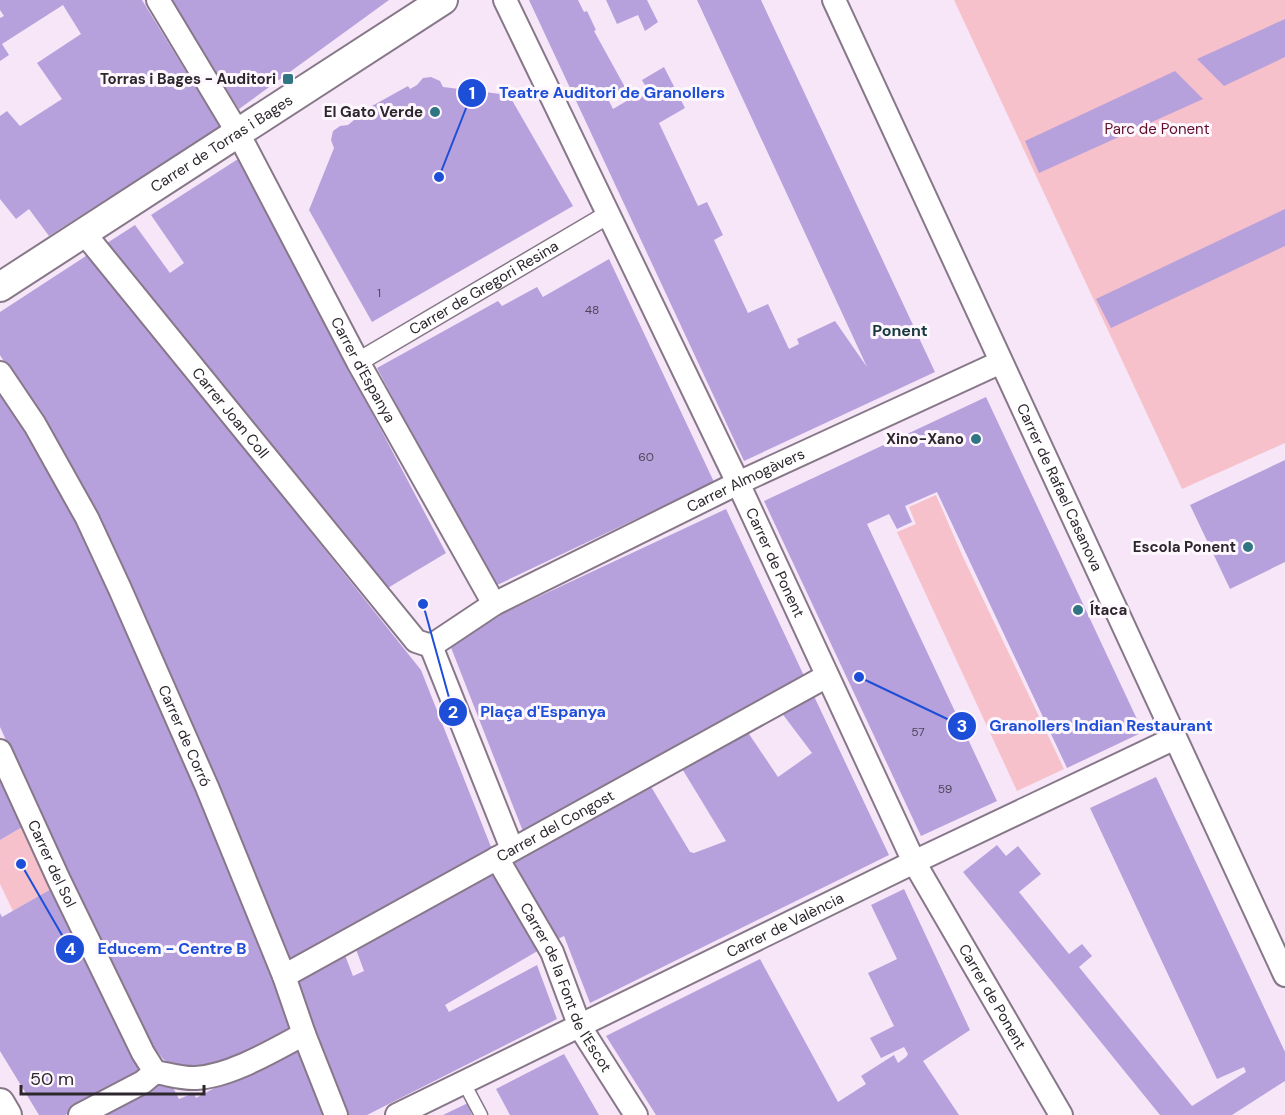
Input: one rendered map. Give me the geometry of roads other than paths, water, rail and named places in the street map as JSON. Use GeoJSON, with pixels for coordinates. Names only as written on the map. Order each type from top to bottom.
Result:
{"type":"FeatureCollection","features":[{"type":"Feature","properties":{"kind":"street","name":"Carrer d'Espanya"},"geometry":{"type":"LineString","coordinates":[[158,0],[238,133],[358,362],[494,604]]}},
{"type":"Feature","properties":{"kind":"street","name":"Carrer de Torras i Bages"},"geometry":{"type":"LineString","coordinates":[[0,287],[443,0]]}},
{"type":"Feature","properties":{"kind":"street","name":"Carrer de Ponent"},"geometry":{"type":"LineString","coordinates":[[506,0],[738,483],[914,862],[1061,1115]]}},
{"type":"Feature","properties":{"kind":"street","name":"Carrer de Rafael Casanova"},"geometry":{"type":"LineString","coordinates":[[834,0],[1285,975]]}},
{"type":"Feature","properties":{"kind":"street","name":"Carrer de Gregori Resina"},"geometry":{"type":"LineString","coordinates":[[358,362],[609,214]]}},
{"type":"Feature","properties":{"kind":"street","name":"Carrer Joan Coll"},"geometry":{"type":"LineString","coordinates":[[84,233],[416,641],[431,646]]}},
{"type":"Feature","properties":{"kind":"street","name":"Carrer Almogàvers"},"geometry":{"type":"LineString","coordinates":[[431,646],[494,604],[738,483],[1001,363]]}},
{"type":"Feature","properties":{"kind":"street","name":"Carrer de Corró"},"geometry":{"type":"LineString","coordinates":[[0,373],[35,425],[87,518],[111,569],[207,787],[284,976],[336,1115]]}},
{"type":"Feature","properties":{"kind":"street","name":"Carrer de la Font de l'Escot"},"geometry":{"type":"LineString","coordinates":[[431,646],[505,854],[552,952],[580,1027],[636,1115]]}},
{"type":"Feature","properties":{"kind":"street","name":"Carrer del Congost"},"geometry":{"type":"LineString","coordinates":[[284,976],[827,676]]}},
{"type":"Feature","properties":{"kind":"street","name":"Carrer de València"},"geometry":{"type":"LineString","coordinates":[[397,1115],[914,862],[1175,738]]}},
{"type":"Feature","properties":{"kind":"street","name":"Carrer del Sol"},"geometry":{"type":"LineString","coordinates":[[0,751],[59,880],[143,1053],[155,1072]]}},
{"type":"Feature","properties":{"kind":"street"},"geometry":{"type":"LineString","coordinates":[[80,1115],[143,1083],[155,1072],[196,1078],[215,1074],[259,1058],[304,1034]]}},
{"type":"Feature","properties":{"kind":"street"},"geometry":{"type":"LineString","coordinates":[[0,1103],[8,1115]]}},
{"type":"Feature","properties":{"kind":"lane"},"geometry":{"type":"LineString","coordinates":[[464,1083],[481,1115]]}},
{"type":"Feature","properties":{"kind":"place","name":"Torras i Bages - Auditori"},"geometry":{"type":"Point","coordinates":[288,79]}},
{"type":"Feature","properties":{"kind":"place","name":"El Gato Verde"},"geometry":{"type":"Point","coordinates":[435,112]}},
{"type":"Feature","properties":{"kind":"place","name":"Teatre Auditori de Granollers"},"geometry":{"type":"Point","coordinates":[439,177]}},
{"type":"Feature","properties":{"kind":"place","name":"Xino-Xano"},"geometry":{"type":"Point","coordinates":[976,439]}},
{"type":"Feature","properties":{"kind":"place","name":"Escola Ponent"},"geometry":{"type":"Point","coordinates":[1248,547]}},
{"type":"Feature","properties":{"kind":"place","name":"Plaça d'Espanya"},"geometry":{"type":"Point","coordinates":[423,604]}},
{"type":"Feature","properties":{"kind":"place","name":"Ítaca"},"geometry":{"type":"Point","coordinates":[1078,610]}},
{"type":"Feature","properties":{"kind":"place","name":"Granollers Indian Restaurant"},"geometry":{"type":"Point","coordinates":[859,677]}},
{"type":"Feature","properties":{"kind":"place","name":"Educem - Centre B"},"geometry":{"type":"Point","coordinates":[21,864]}},
{"type":"Feature","properties":{"kind":"district","name":"Ponent"},"geometry":{"type":"Point","coordinates":[900,330]}},
{"type":"Feature","properties":{"kind":"park label","name":"Parc de Ponent"},"geometry":{"type":"Point","coordinates":[1157,129]}}]}
